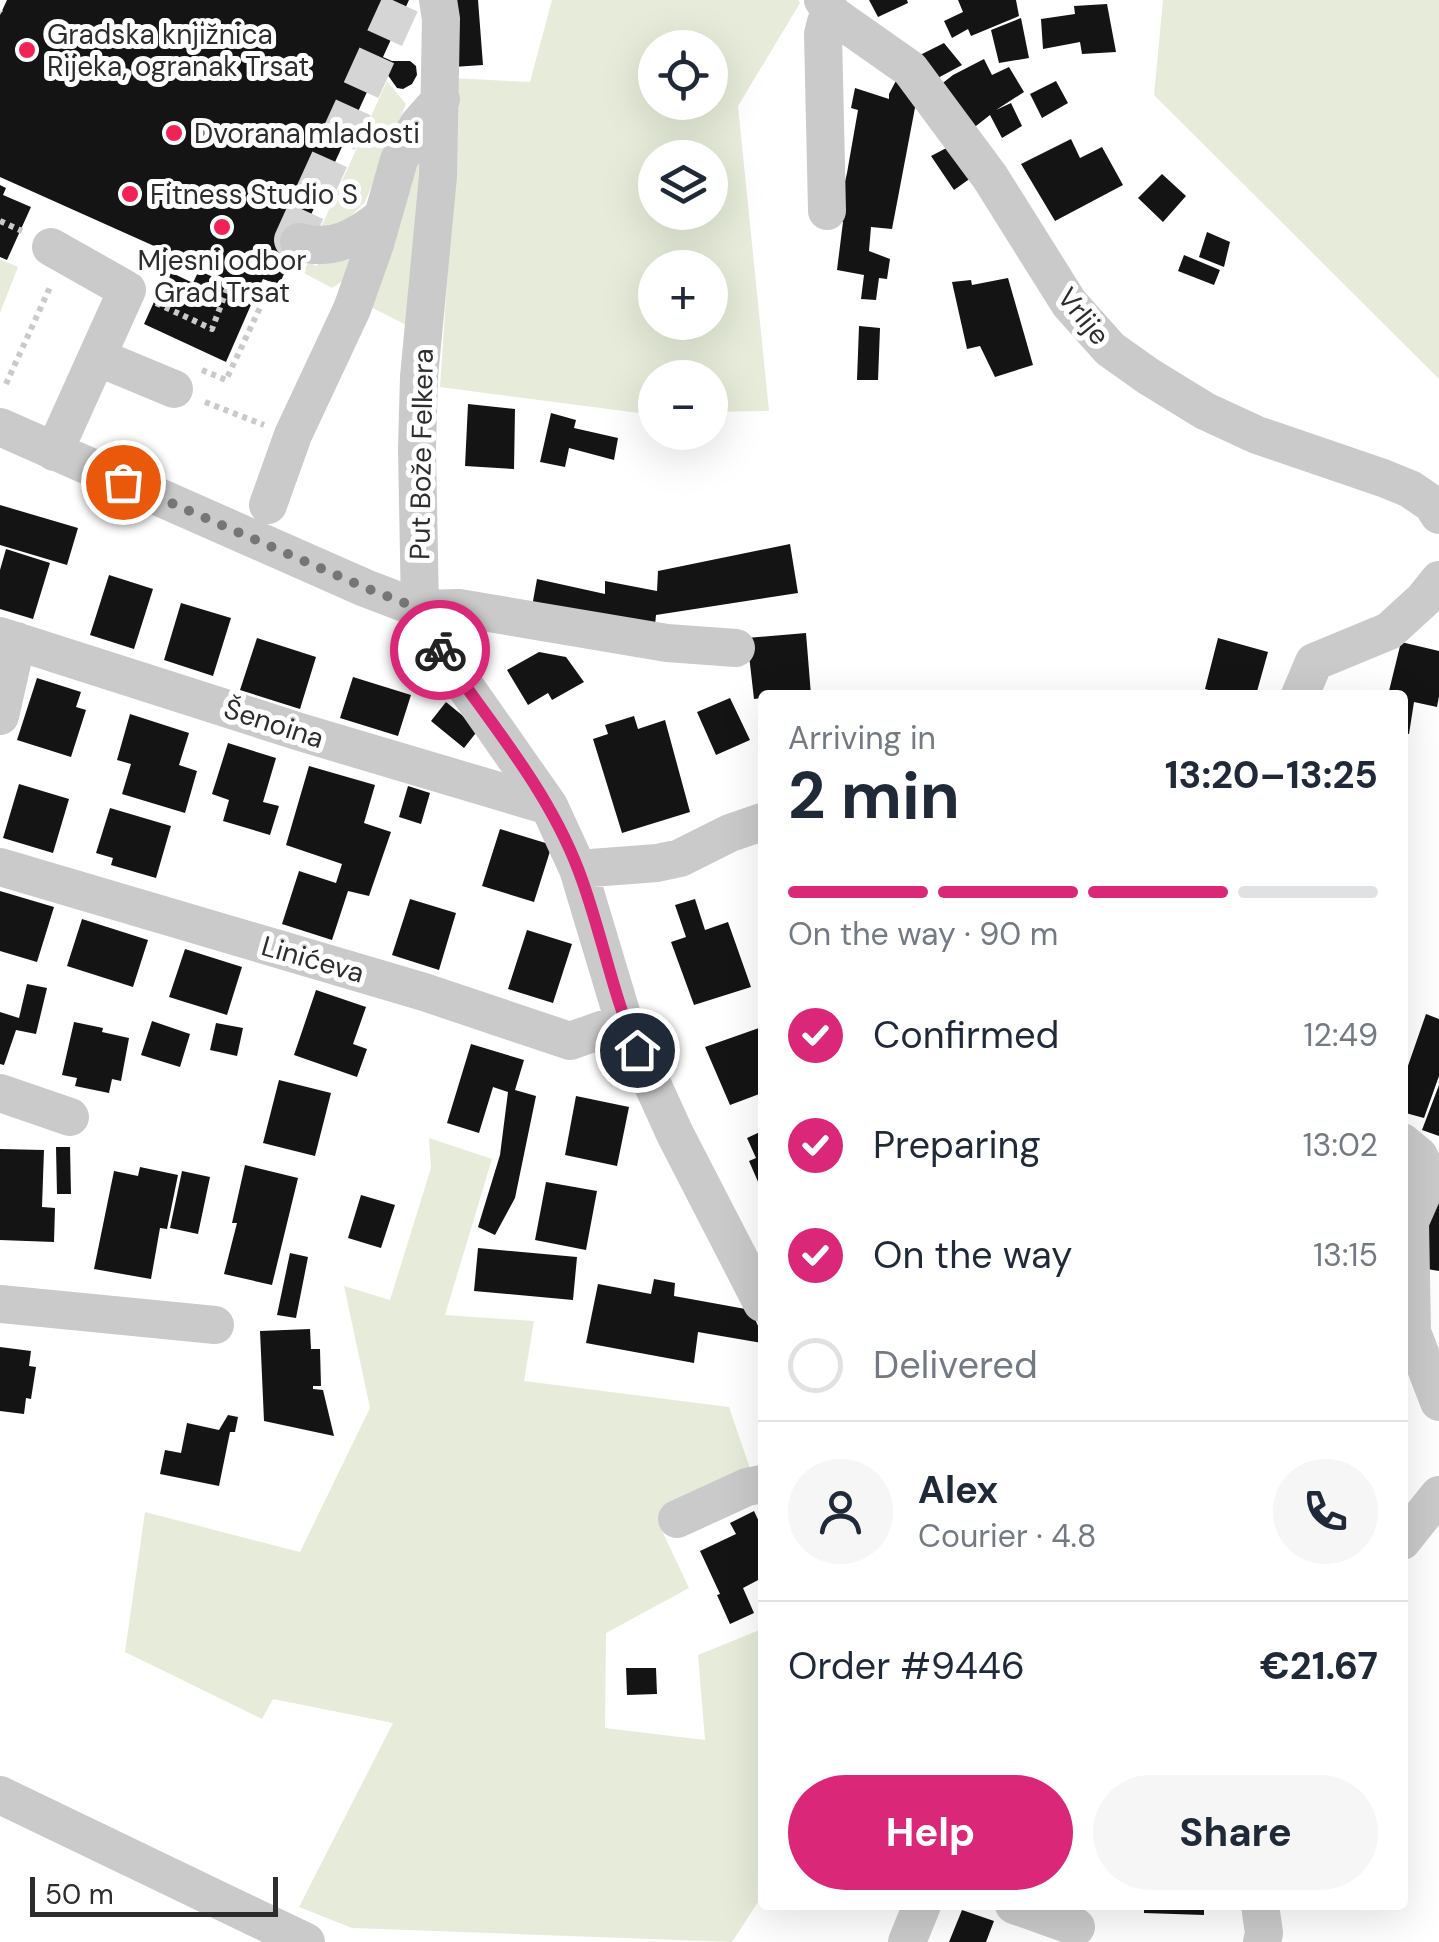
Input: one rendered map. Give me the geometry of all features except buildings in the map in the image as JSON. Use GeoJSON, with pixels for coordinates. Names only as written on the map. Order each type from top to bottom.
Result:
{"type":"FeatureCollection","features":[{"type":"Feature","properties":{"kind":"street","name":"Put Bože Felkera"},"geometry":{"type":"LineString","coordinates":[[438,0],[438,176],[417,430],[420,609],[432,639],[549,806],[578,869],[624,1022],[675,1134],[758,1295]]}},
{"type":"Feature","properties":{"kind":"street"},"geometry":{"type":"LineString","coordinates":[[827,211],[823,34],[828,7]]}},
{"type":"Feature","properties":{"kind":"street","name":"Vrlije"},"geometry":{"type":"LineString","coordinates":[[828,7],[910,69],[990,177],[1069,304],[1110,349],[1205,411],[1257,434],[1410,489],[1437,506]]}},
{"type":"Feature","properties":{"kind":"street"},"geometry":{"type":"LineString","coordinates":[[268,505],[293,435],[352,309],[399,160],[418,125],[440,100]]}},
{"type":"Feature","properties":{"kind":"street"},"geometry":{"type":"LineString","coordinates":[[299,242],[322,246],[344,242],[382,217]]}},
{"type":"Feature","properties":{"kind":"street"},"geometry":{"type":"LineString","coordinates":[[51,246],[127,290],[54,452]]}},
{"type":"Feature","properties":{"kind":"street"},"geometry":{"type":"LineString","coordinates":[[97,357],[185,378]]}},
{"type":"Feature","properties":{"kind":"street"},"geometry":{"type":"LineString","coordinates":[[0,427],[420,609],[459,608],[667,643],[736,648]]}},
{"type":"Feature","properties":{"kind":"street"},"geometry":{"type":"LineString","coordinates":[[1302,690],[1314,662],[1389,631],[1439,580]]}},
{"type":"Feature","properties":{"kind":"street"},"geometry":{"type":"LineString","coordinates":[[0,716],[8,638]]}},
{"type":"Feature","properties":{"kind":"street","name":"Šenoina"},"geometry":{"type":"LineString","coordinates":[[8,638],[300,732],[549,806]]}},
{"type":"Feature","properties":{"kind":"street"},"geometry":{"type":"LineString","coordinates":[[578,869],[680,858],[758,823]]}},
{"type":"Feature","properties":{"kind":"street","name":"Linićeva"},"geometry":{"type":"LineString","coordinates":[[0,867],[406,986],[570,1041],[624,1022]]}},
{"type":"Feature","properties":{"kind":"street"},"geometry":{"type":"LineString","coordinates":[[0,1093],[70,1117]]}},
{"type":"Feature","properties":{"kind":"street"},"geometry":{"type":"LineString","coordinates":[[1408,1147],[1419,1156],[1427,1183],[1410,1222],[1412,1332],[1439,1402]]}},
{"type":"Feature","properties":{"kind":"street"},"geometry":{"type":"LineString","coordinates":[[0,1304],[214,1325]]}},
{"type":"Feature","properties":{"kind":"street"},"geometry":{"type":"LineString","coordinates":[[678,1519],[758,1485]]}},
{"type":"Feature","properties":{"kind":"street"},"geometry":{"type":"LineString","coordinates":[[1408,1534],[1439,1495]]}},
{"type":"Feature","properties":{"kind":"street"},"geometry":{"type":"LineString","coordinates":[[0,1795],[306,1942]]}},
{"type":"Feature","properties":{"kind":"street"},"geometry":{"type":"LineString","coordinates":[[907,1942],[920,1910]]}},
{"type":"Feature","properties":{"kind":"street"},"geometry":{"type":"LineString","coordinates":[[1029,1910],[1076,1926]]}},
{"type":"Feature","properties":{"kind":"street"},"geometry":{"type":"LineString","coordinates":[[1261,1910],[1262,1942]]}},
{"type":"Feature","properties":{"kind":"path"},"geometry":{"type":"LineString","coordinates":[[179,313],[212,329],[230,281]]}},
{"type":"Feature","properties":{"kind":"path"},"geometry":{"type":"LineString","coordinates":[[185,378],[226,380],[266,286]]}},
{"type":"Feature","properties":{"kind":"path"},"geometry":{"type":"LineString","coordinates":[[6,384],[37,318]]}},
{"type":"Feature","properties":{"kind":"green space"},"geometry":{"type":"Polygon","coordinates":[[[552,0],[798,0],[800,3],[738,106],[769,411],[728,412],[728,360],[638,360],[638,413],[440,387],[456,149],[451,78],[530,82],[552,0]]]}},
{"type":"Feature","properties":{"kind":"green space"},"geometry":{"type":"Polygon","coordinates":[[[1163,0],[1439,0],[1439,379],[1154,95],[1163,0]]]}},
{"type":"Feature","properties":{"kind":"green space"},"geometry":{"type":"Polygon","coordinates":[[[387,81],[406,104],[365,202],[343,224],[318,234],[387,81]]]}},
{"type":"Feature","properties":{"kind":"green space"},"geometry":{"type":"Polygon","coordinates":[[[426,143],[412,328],[361,302],[426,143]]]}},
{"type":"Feature","properties":{"kind":"green space"},"geometry":{"type":"Polygon","coordinates":[[[358,257],[345,279],[332,288],[302,272],[309,262],[316,266],[325,260],[358,257]]]}},
{"type":"Feature","properties":{"kind":"green space"},"geometry":{"type":"Polygon","coordinates":[[[0,259],[18,267],[0,313],[0,259]]]}},
{"type":"Feature","properties":{"kind":"green space"},"geometry":{"type":"Polygon","coordinates":[[[429,1138],[492,1159],[445,1315],[534,1321],[524,1381],[729,1407],[757,1489],[658,1522],[689,1588],[606,1633],[605,1728],[705,1740],[698,1655],[758,1631],[758,1902],[732,1942],[352,1928],[299,1907],[393,1723],[273,1699],[262,1719],[125,1652],[145,1512],[300,1552],[370,1408],[344,1286],[390,1300],[431,1168],[429,1138]]]}},
{"type":"Feature","properties":{"kind":"tunnel"},"geometry":{"type":"LineString","coordinates":[[299,242],[293,240],[402,0]]}},
{"type":"Feature","properties":{"kind":"way so far"},"geometry":{"type":"LineString","coordinates":[[123,482],[420,609],[440,650]]}},
{"type":"Feature","properties":{"kind":"place","name":"Gradska knjižnica Rijeka, ogranak Trsat"},"geometry":{"type":"Point","coordinates":[27,50]}},
{"type":"Feature","properties":{"kind":"place","name":"Dvorana mladosti"},"geometry":{"type":"Point","coordinates":[174,133]}},
{"type":"Feature","properties":{"kind":"place","name":"Fitness Studio S"},"geometry":{"type":"Point","coordinates":[130,194]}},
{"type":"Feature","properties":{"kind":"place","name":"Mjesni odbor Grad Trsat"},"geometry":{"type":"Point","coordinates":[222,227]}},
{"type":"Feature","properties":{"kind":"route"},"geometry":{"type":"LineString","coordinates":[[440,650],[549,806],[578,869],[624,1022],[637,1050]]}}]}
